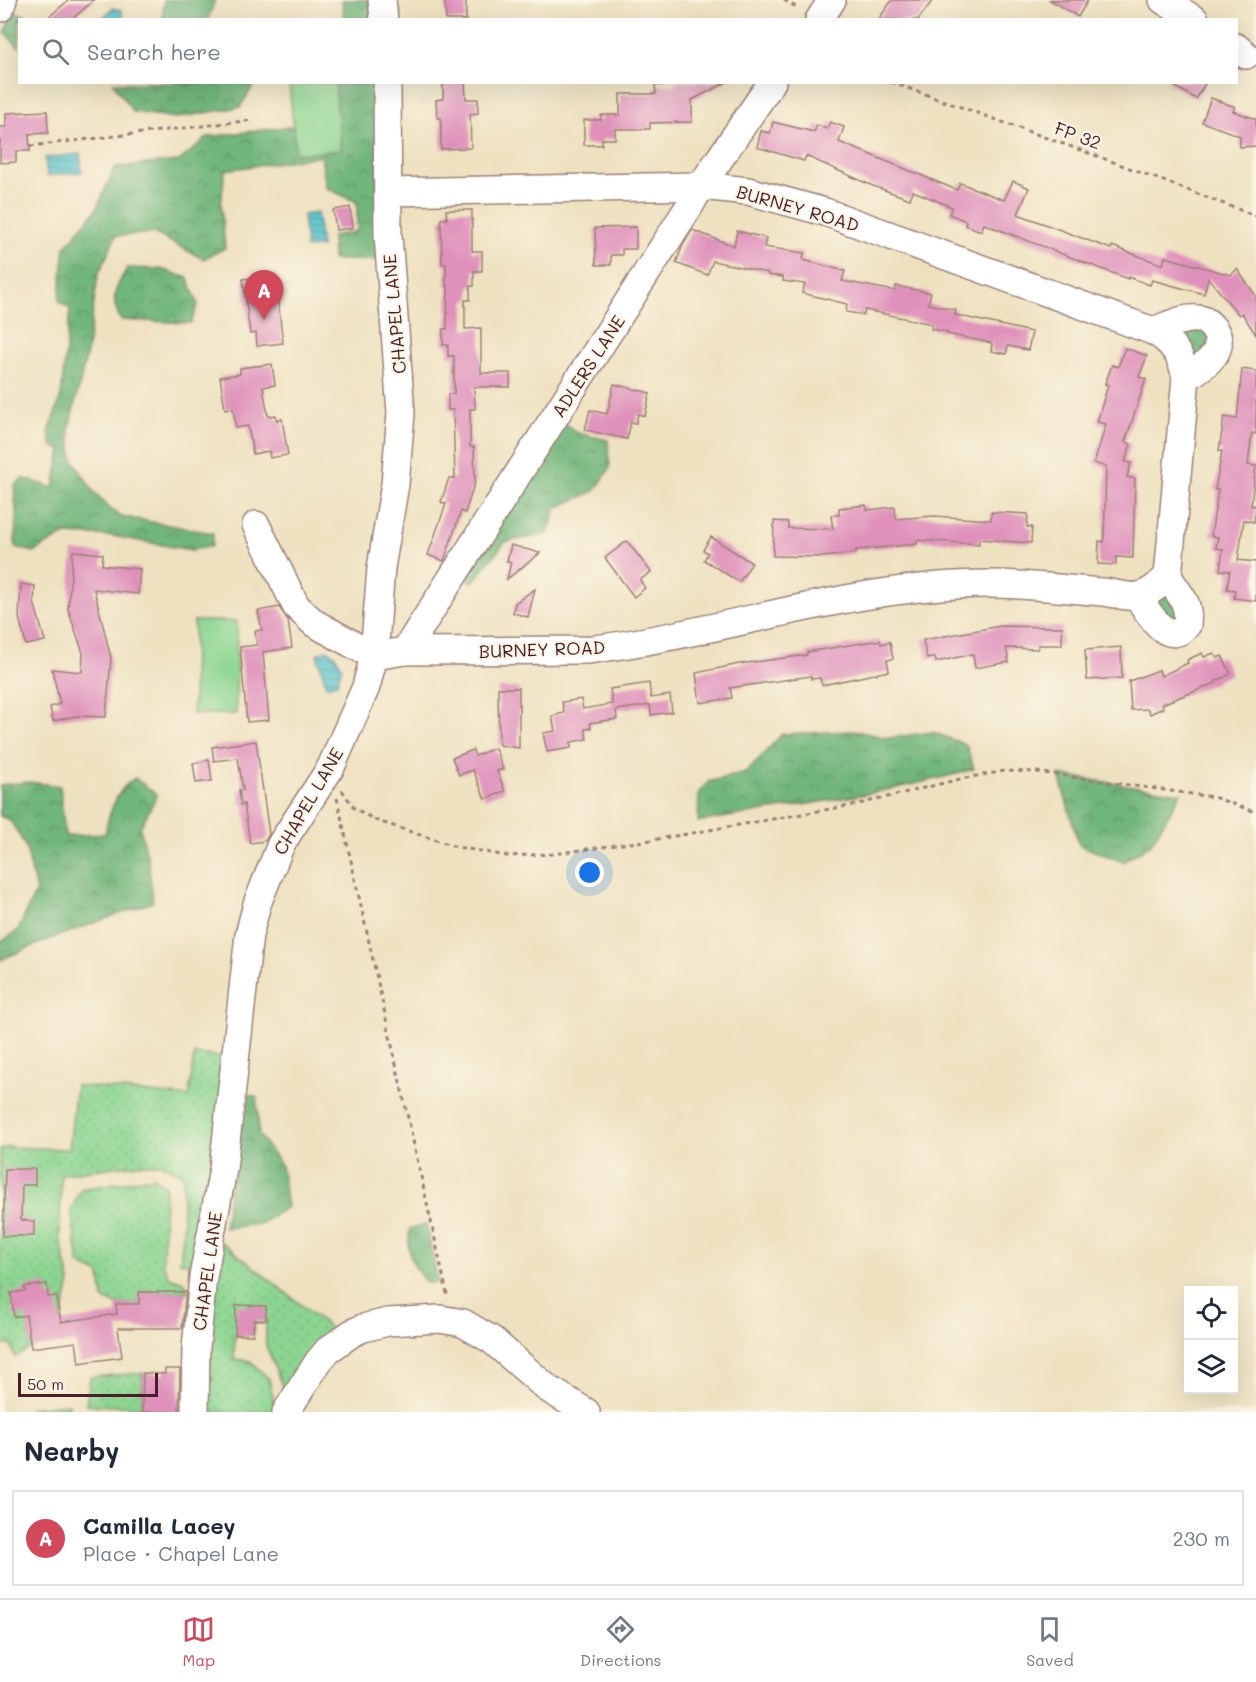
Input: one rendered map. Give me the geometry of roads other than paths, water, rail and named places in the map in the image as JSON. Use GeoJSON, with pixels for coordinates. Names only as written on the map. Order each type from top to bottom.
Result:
{"type":"FeatureCollection","features":[{"type":"Feature","properties":{"kind":"street"},"geometry":{"type":"LineString","coordinates":[[0,8],[3,0]]}},
{"type":"Feature","properties":{"kind":"street"},"geometry":{"type":"LineString","coordinates":[[382,0],[384,18]]}},
{"type":"Feature","properties":{"kind":"street"},"geometry":{"type":"LineString","coordinates":[[820,18],[832,0]]}},
{"type":"Feature","properties":{"kind":"street"},"geometry":{"type":"LineString","coordinates":[[1163,0],[1192,18]]}},
{"type":"Feature","properties":{"kind":"street","name":"CHAPEL LANE"},"geometry":{"type":"LineString","coordinates":[[195,1412],[196,1348],[202,1277],[223,1169],[249,935],[257,904],[281,844],[331,767],[366,687],[374,656],[381,568],[395,484],[401,413],[389,270],[387,84]]}},
{"type":"Feature","properties":{"kind":"street","name":"ADLERS LANE"},"geometry":{"type":"LineString","coordinates":[[405,651],[701,186],[771,84]]}},
{"type":"Feature","properties":{"kind":"street","name":"BURNEY ROAD"},"geometry":{"type":"LineString","coordinates":[[387,192],[701,186],[748,191],[825,212],[1154,331],[1174,347],[1182,360],[1186,377],[1168,576]]}},
{"type":"Feature","properties":{"kind":"street"},"geometry":{"type":"LineString","coordinates":[[1154,331],[1194,319],[1206,321],[1214,328],[1218,339],[1215,355],[1203,367],[1186,377]]}},
{"type":"Feature","properties":{"kind":"street"},"geometry":{"type":"LineString","coordinates":[[256,525],[296,606],[305,616],[374,656]]}},
{"type":"Feature","properties":{"kind":"street"},"geometry":{"type":"LineString","coordinates":[[1168,576],[1187,604],[1187,625],[1182,631],[1166,632],[1137,596],[1159,585],[1168,576]]}},
{"type":"Feature","properties":{"kind":"street","name":"BURNEY ROAD"},"geometry":{"type":"LineString","coordinates":[[374,656],[405,651],[587,650],[646,641],[931,586],[1010,584],[1137,596]]}},
{"type":"Feature","properties":{"kind":"street"},"geometry":{"type":"LineString","coordinates":[[286,1412],[328,1350],[352,1333],[388,1322],[428,1319],[453,1320],[463,1323],[492,1340],[547,1388],[586,1412]]}},
{"type":"Feature","properties":{"kind":"water"},"geometry":{"type":"Polygon","coordinates":[[[112,8],[121,10],[123,16],[122,18],[103,18],[112,8]]]}},
{"type":"Feature","properties":{"kind":"water"},"geometry":{"type":"Polygon","coordinates":[[[80,154],[82,172],[47,176],[45,158],[80,154]]]}},
{"type":"Feature","properties":{"kind":"water"},"geometry":{"type":"Polygon","coordinates":[[[317,213],[321,247],[306,248],[303,215],[317,213]]]}},
{"type":"Feature","properties":{"kind":"water"},"geometry":{"type":"Polygon","coordinates":[[[327,650],[335,655],[342,667],[337,683],[326,686],[317,654],[327,650]]]}},
{"type":"Feature","properties":{"kind":"place","name":"Camilla Lacey"},"geometry":{"type":"Point","coordinates":[264,320]}}]}
